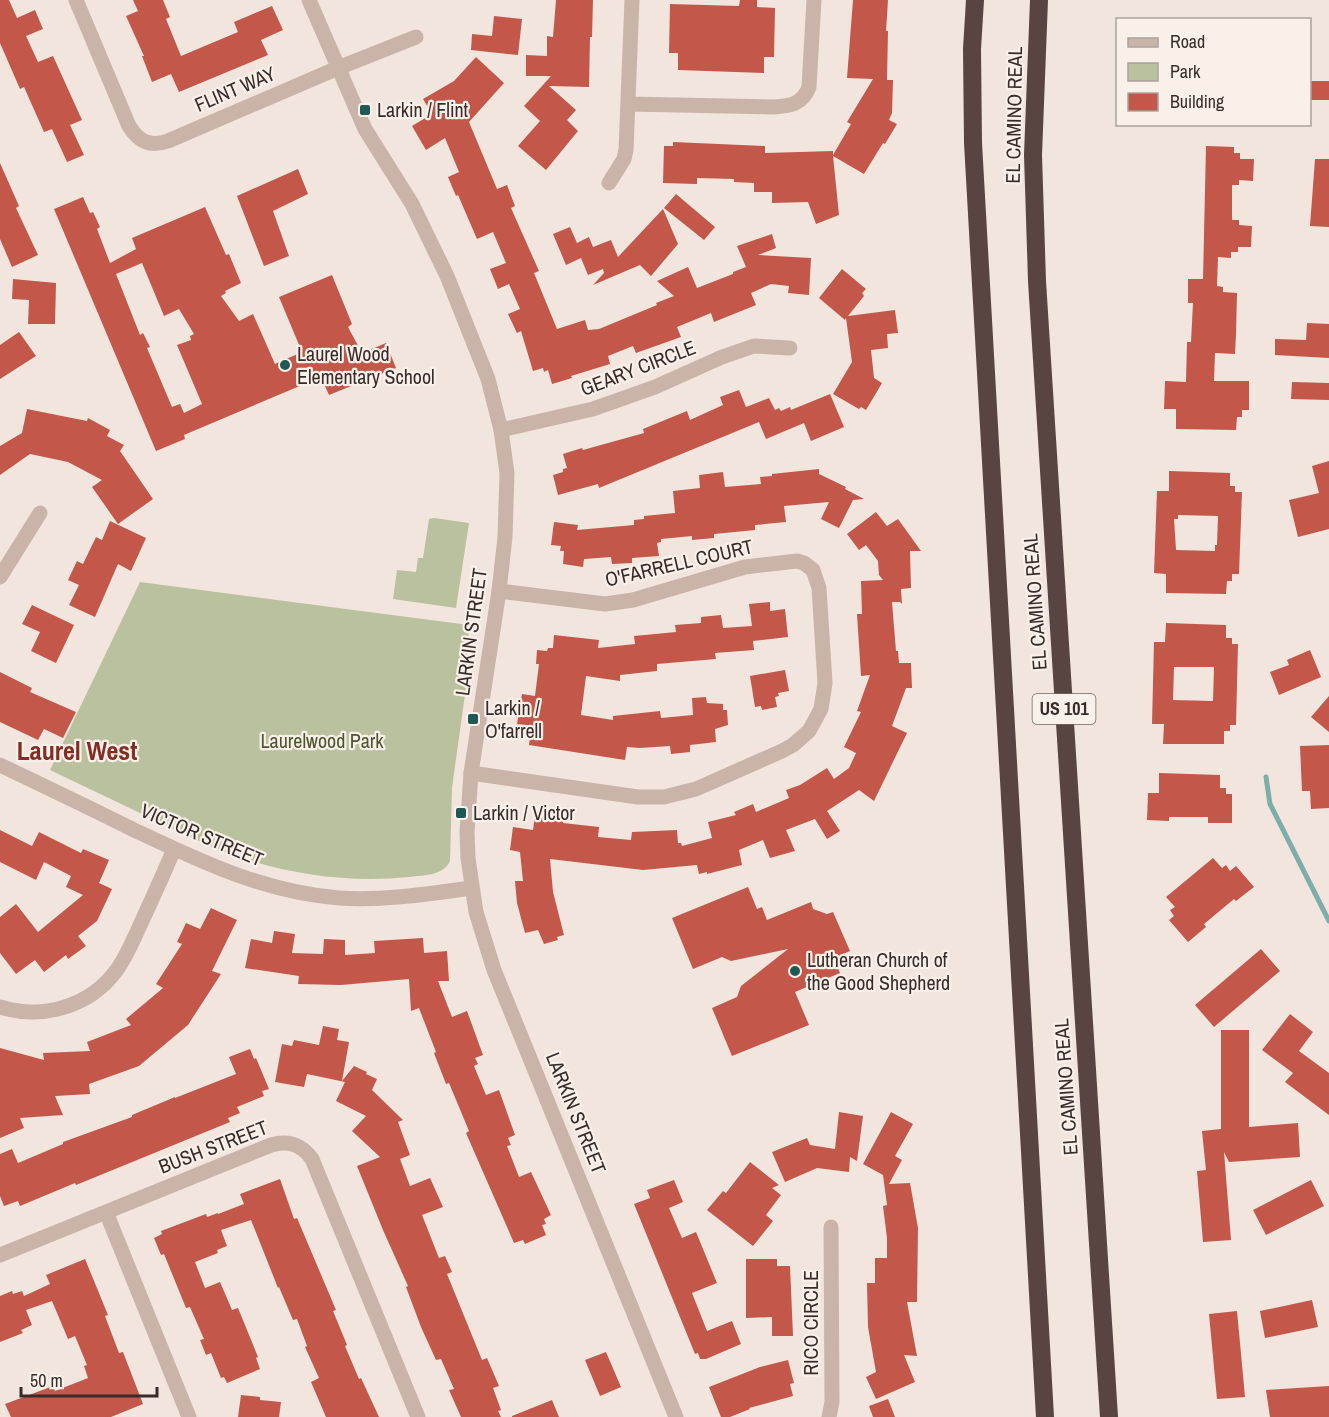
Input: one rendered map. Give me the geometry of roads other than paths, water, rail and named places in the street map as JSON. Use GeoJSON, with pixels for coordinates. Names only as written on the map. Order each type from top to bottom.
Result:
{"type":"FeatureCollection","features":[{"type":"Feature","properties":{"kind":"highway","name":"EL CAMINO REAL"},"geometry":{"type":"LineString","coordinates":[[975,0],[972,49],[973,143],[1045,1417]]}},
{"type":"Feature","properties":{"kind":"highway","name":"EL CAMINO REAL"},"geometry":{"type":"LineString","coordinates":[[1039,0],[1033,155],[1037,281],[1109,1417]]}},
{"type":"Feature","properties":{"kind":"street","name":"FLINT WAY"},"geometry":{"type":"LineString","coordinates":[[76,0],[129,126],[138,138],[148,144],[168,141],[416,37]]}},
{"type":"Feature","properties":{"kind":"street","name":"LARKIN STREET"},"geometry":{"type":"LineString","coordinates":[[309,0],[365,129],[412,204],[447,276],[488,378],[501,430],[508,495],[500,591],[471,772],[467,832],[471,888],[481,932],[494,970],[676,1417]]}},
{"type":"Feature","properties":{"kind":"street"},"geometry":{"type":"LineString","coordinates":[[609,183],[624,159],[632,0]]}},
{"type":"Feature","properties":{"kind":"street"},"geometry":{"type":"LineString","coordinates":[[628,104],[774,107],[799,102],[809,87],[814,0]]}},
{"type":"Feature","properties":{"kind":"street","name":"GEARY CIRCLE"},"geometry":{"type":"LineString","coordinates":[[501,430],[593,409],[754,346],[790,348]]}},
{"type":"Feature","properties":{"kind":"street"},"geometry":{"type":"LineString","coordinates":[[0,577],[40,513]]}},
{"type":"Feature","properties":{"kind":"street","name":"O'FARRELL COURT"},"geometry":{"type":"LineString","coordinates":[[471,772],[638,797],[679,795],[793,746],[816,722],[825,697],[819,588],[813,570],[804,563],[791,561],[745,567],[619,603],[583,602],[500,591]]}},
{"type":"Feature","properties":{"kind":"street","name":"VICTOR STREET"},"geometry":{"type":"LineString","coordinates":[[0,765],[174,849],[250,881],[340,898],[385,897],[471,888]]}},
{"type":"Feature","properties":{"kind":"street"},"geometry":{"type":"LineString","coordinates":[[0,1006],[19,1012],[49,1012],[66,1008],[80,1001],[106,982],[124,957],[174,849]]}},
{"type":"Feature","properties":{"kind":"street","name":"BUSH STREET"},"geometry":{"type":"LineString","coordinates":[[0,1255],[271,1145],[289,1142],[301,1147],[312,1159],[418,1417]]}},
{"type":"Feature","properties":{"kind":"street"},"geometry":{"type":"LineString","coordinates":[[106,1212],[189,1417]]}},
{"type":"Feature","properties":{"kind":"street","name":"RICO CIRCLE"},"geometry":{"type":"LineString","coordinates":[[829,1417],[832,1402],[831,1227]]}},
{"type":"Feature","properties":{"kind":"waterway"},"geometry":{"type":"LineString","coordinates":[[1266,777],[1270,804],[1329,921]]}},
{"type":"Feature","properties":{"kind":"place","name":"Larkin / Flint"},"geometry":{"type":"Point","coordinates":[365,110]}},
{"type":"Feature","properties":{"kind":"place","name":"Laurel Wood Elementary School"},"geometry":{"type":"Point","coordinates":[285,365]}},
{"type":"Feature","properties":{"kind":"place","name":"Larkin / O'farrell"},"geometry":{"type":"Point","coordinates":[473,719]}},
{"type":"Feature","properties":{"kind":"place","name":"Larkin / Victor"},"geometry":{"type":"Point","coordinates":[461,813]}},
{"type":"Feature","properties":{"kind":"place","name":"Lutheran Church of the Good Shepherd"},"geometry":{"type":"Point","coordinates":[795,971]}},
{"type":"Feature","properties":{"kind":"district","name":"Laurel West"},"geometry":{"type":"Point","coordinates":[77,751]}},
{"type":"Feature","properties":{"kind":"park label","name":"Laurelwood Park"},"geometry":{"type":"Point","coordinates":[322,741]}}]}
